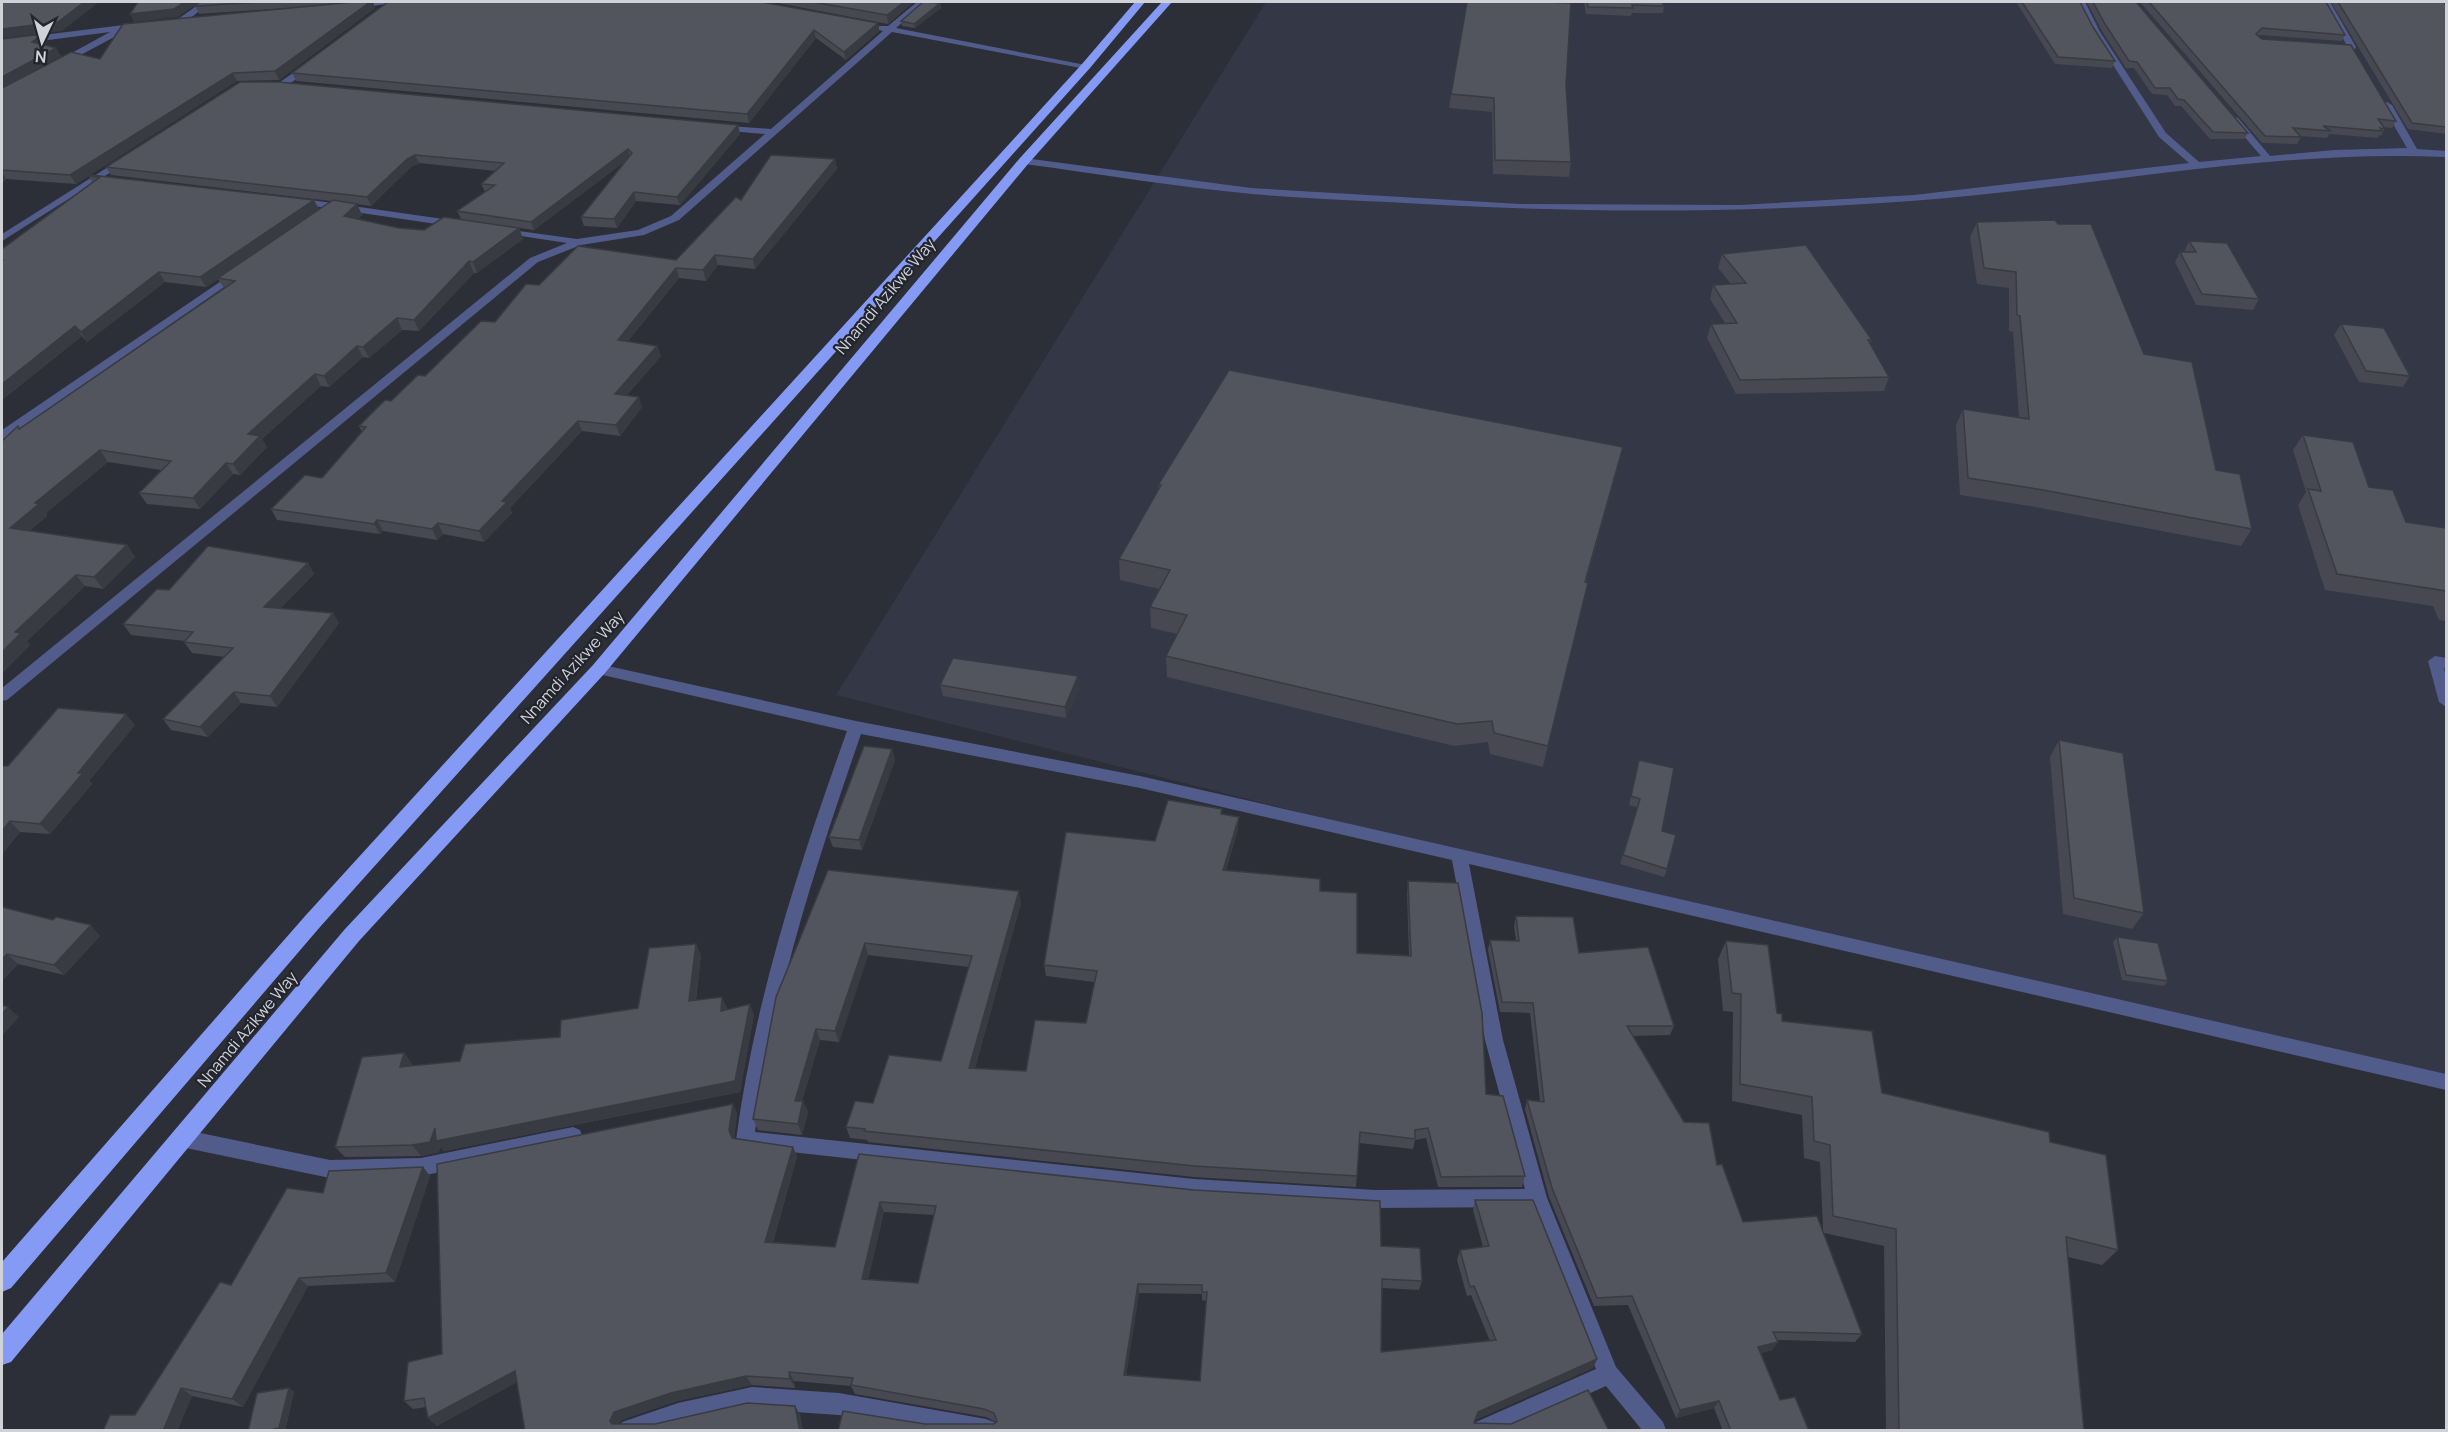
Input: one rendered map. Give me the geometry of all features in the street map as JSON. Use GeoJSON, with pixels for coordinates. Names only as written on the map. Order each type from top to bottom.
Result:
{"type":"FeatureCollection","features":[{"type":"Feature","properties":{"kind":"highway","name":"Nnamdi Azikwe Way"},"geometry":{"type":"LineString","coordinates":[[2,1280],[313,921],[1086,66],[1140,2]]}},
{"type":"Feature","properties":{"kind":"highway","name":"Nnamdi Azikwe Way"},"geometry":{"type":"LineString","coordinates":[[2,1353],[352,935],[599,669],[1024,161],[1167,2]]}},
{"type":"Feature","properties":{"kind":"street"},"geometry":{"type":"LineString","coordinates":[[181,21],[207,2]]}},
{"type":"Feature","properties":{"kind":"street"},"geometry":{"type":"LineString","coordinates":[[341,8],[393,2]]}},
{"type":"Feature","properties":{"kind":"street"},"geometry":{"type":"LineString","coordinates":[[374,15],[393,2]]}},
{"type":"Feature","properties":{"kind":"street"},"geometry":{"type":"LineString","coordinates":[[2,696],[534,260],[579,242],[640,233],[675,218],[921,2]]}},
{"type":"Feature","properties":{"kind":"street"},"geometry":{"type":"LineString","coordinates":[[2081,2],[2096,32],[2162,135],[2197,165]]}},
{"type":"Feature","properties":{"kind":"street"},"geometry":{"type":"LineString","coordinates":[[2326,2],[2358,56]]}},
{"type":"Feature","properties":{"kind":"street"},"geometry":{"type":"LineString","coordinates":[[170,23],[205,19]]}},
{"type":"Feature","properties":{"kind":"street"},"geometry":{"type":"LineString","coordinates":[[2,43],[146,26]]}},
{"type":"Feature","properties":{"kind":"street"},"geometry":{"type":"LineString","coordinates":[[876,27],[1086,66]]}},
{"type":"Feature","properties":{"kind":"street"},"geometry":{"type":"LineString","coordinates":[[52,67],[123,28]]}},
{"type":"Feature","properties":{"kind":"street"},"geometry":{"type":"LineString","coordinates":[[2340,46],[2352,47]]}},
{"type":"Feature","properties":{"kind":"street"},"geometry":{"type":"LineString","coordinates":[[282,84],[319,57]]}},
{"type":"Feature","properties":{"kind":"street"},"geometry":{"type":"LineString","coordinates":[[251,85],[294,86]]}},
{"type":"Feature","properties":{"kind":"street"},"geometry":{"type":"LineString","coordinates":[[2380,94],[2414,152]]}},
{"type":"Feature","properties":{"kind":"street"},"geometry":{"type":"LineString","coordinates":[[2231,115],[2268,159]]}},
{"type":"Feature","properties":{"kind":"street"},"geometry":{"type":"LineString","coordinates":[[702,125],[772,132]]}},
{"type":"Feature","properties":{"kind":"street"},"geometry":{"type":"LineString","coordinates":[[1024,161],[1251,191],[1520,207],[1740,208],[1914,198],[2197,165],[2334,153],[2446,154]]}},
{"type":"Feature","properties":{"kind":"street"},"geometry":{"type":"LineString","coordinates":[[2,238],[134,154]]}},
{"type":"Feature","properties":{"kind":"street"},"geometry":{"type":"LineString","coordinates":[[95,179],[118,181]]}},
{"type":"Feature","properties":{"kind":"street"},"geometry":{"type":"LineString","coordinates":[[289,201],[474,226]]}},
{"type":"Feature","properties":{"kind":"street"},"geometry":{"type":"LineString","coordinates":[[315,219],[335,206]]}},
{"type":"Feature","properties":{"kind":"street"},"geometry":{"type":"LineString","coordinates":[[486,228],[579,242]]}},
{"type":"Feature","properties":{"kind":"street"},"geometry":{"type":"LineString","coordinates":[[2,435],[246,267]]}},
{"type":"Feature","properties":{"kind":"street"},"geometry":{"type":"LineString","coordinates":[[2446,663],[2435,661],[2446,702]]}},
{"type":"Feature","properties":{"kind":"street"},"geometry":{"type":"LineString","coordinates":[[599,669],[856,727],[1140,782],[2446,1082]]}},
{"type":"Feature","properties":{"kind":"street"},"geometry":{"type":"LineString","coordinates":[[856,727],[808,861],[755,1062],[745,1140],[1194,1188],[1375,1199],[1537,1198]]}},
{"type":"Feature","properties":{"kind":"street"},"geometry":{"type":"LineString","coordinates":[[1459,856],[1494,1040],[1537,1198],[1609,1374],[1655,1431]]}},
{"type":"Feature","properties":{"kind":"street"},"geometry":{"type":"LineString","coordinates":[[726,1105],[749,1101]]}},
{"type":"Feature","properties":{"kind":"street"},"geometry":{"type":"LineString","coordinates":[[181,1138],[330,1169],[421,1167],[586,1134]]}},
{"type":"Feature","properties":{"kind":"street"},"geometry":{"type":"LineString","coordinates":[[1484,1431],[1609,1374]]}},
{"type":"Feature","properties":{"kind":"street"},"geometry":{"type":"LineString","coordinates":[[630,1431],[678,1414],[752,1398],[838,1404],[986,1431]]}},
{"type":"Feature","properties":{"kind":"shaded area"},"geometry":{"type":"Polygon","coordinates":[[[1266,2],[2446,2],[2446,1078],[1893,950],[1591,886],[836,695],[1266,2]]]}},
{"type":"Feature","properties":{"kind":"building"},"geometry":{"type":"Polygon","coordinates":[[[2,2],[84,2],[58,22],[2,29],[2,2]]]}},
{"type":"Feature","properties":{"kind":"building"},"geometry":{"type":"Polygon","coordinates":[[[138,2],[184,2],[174,9],[130,14],[138,2]]]}},
{"type":"Feature","properties":{"kind":"building"},"geometry":{"type":"Polygon","coordinates":[[[200,2],[258,2],[195,6],[200,2]]]}},
{"type":"Feature","properties":{"kind":"building"},"geometry":{"type":"Polygon","coordinates":[[[370,2],[275,71],[233,73],[70,175],[2,170],[2,88],[71,52],[100,59],[123,24],[370,2]]]}},
{"type":"Feature","properties":{"kind":"building"},"geometry":{"type":"Polygon","coordinates":[[[388,2],[762,2],[878,23],[844,52],[814,30],[747,114],[292,73],[388,2]]]}},
{"type":"Feature","properties":{"kind":"building"},"geometry":{"type":"Polygon","coordinates":[[[813,2],[904,2],[887,15],[813,2]]]}},
{"type":"Feature","properties":{"kind":"building"},"geometry":{"type":"Polygon","coordinates":[[[923,2],[940,3],[914,24],[901,21],[923,2]]]}},
{"type":"Feature","properties":{"kind":"building"},"geometry":{"type":"Polygon","coordinates":[[[1467,2],[1571,3],[1566,85],[1571,162],[1495,160],[1494,98],[1451,94],[1467,2]]]}},
{"type":"Feature","properties":{"kind":"building"},"geometry":{"type":"Polygon","coordinates":[[[1587,2],[1662,2],[1664,6],[1588,7],[1587,2]]]}},
{"type":"Feature","properties":{"kind":"building"},"geometry":{"type":"Polygon","coordinates":[[[2022,2],[2080,2],[2115,61],[2058,57],[2022,2]]]}},
{"type":"Feature","properties":{"kind":"building"},"geometry":{"type":"Polygon","coordinates":[[[2093,2],[2136,2],[2248,133],[2213,132],[2184,100],[2178,99],[2170,88],[2155,88],[2137,62],[2129,61],[2093,2]]]}},
{"type":"Feature","properties":{"kind":"building"},"geometry":{"type":"Polygon","coordinates":[[[2149,2],[2326,2],[2345,35],[2262,28],[2256,34],[2262,39],[2351,45],[2396,121],[2378,119],[2385,129],[2380,128],[2382,131],[2323,126],[2331,131],[2293,128],[2301,137],[2265,136],[2149,2]]]}},
{"type":"Feature","properties":{"kind":"building"},"geometry":{"type":"Polygon","coordinates":[[[2338,2],[2444,2],[2446,4],[2446,127],[2412,123],[2338,2]]]}},
{"type":"Feature","properties":{"kind":"building"},"geometry":{"type":"Polygon","coordinates":[[[43,34],[32,42],[56,48],[2,77],[2,39],[43,34]]]}},
{"type":"Feature","properties":{"kind":"building"},"geometry":{"type":"Polygon","coordinates":[[[240,82],[278,82],[738,125],[677,197],[634,192],[614,219],[581,217],[632,153],[628,149],[531,222],[457,211],[495,185],[481,184],[504,163],[415,155],[407,159],[367,197],[106,167],[240,82]]]}},
{"type":"Feature","properties":{"kind":"building"},"geometry":{"type":"Polygon","coordinates":[[[771,155],[835,159],[753,259],[715,255],[703,270],[676,268],[618,340],[657,346],[615,394],[639,397],[616,425],[578,421],[502,501],[507,502],[479,531],[438,523],[432,529],[377,520],[374,524],[271,509],[305,475],[322,478],[366,427],[359,426],[385,400],[391,401],[418,375],[425,376],[481,321],[495,322],[526,284],[539,285],[578,246],[676,260],[736,197],[741,200],[771,155]]]}},
{"type":"Feature","properties":{"kind":"building"},"geometry":{"type":"Polygon","coordinates":[[[91,175],[314,200],[200,277],[159,272],[81,332],[75,326],[2,384],[2,249],[100,177],[89,176],[91,175]]]}},
{"type":"Feature","properties":{"kind":"building"},"geometry":{"type":"Polygon","coordinates":[[[333,200],[357,204],[344,216],[399,228],[424,230],[444,217],[519,228],[473,262],[469,261],[414,320],[397,318],[363,347],[357,346],[324,376],[315,374],[248,434],[260,436],[233,464],[226,463],[193,498],[139,493],[171,461],[100,450],[35,503],[39,504],[10,528],[127,545],[94,577],[76,575],[15,632],[21,633],[2,652],[2,441],[18,426],[19,429],[235,281],[218,278],[333,200]]]}},
{"type":"Feature","properties":{"kind":"building"},"geometry":{"type":"Polygon","coordinates":[[[2055,220],[2058,224],[2091,224],[2144,354],[2192,362],[2216,470],[2240,474],[2252,529],[1968,478],[1963,409],[2029,419],[2020,316],[2017,315],[2016,272],[1984,268],[1977,222],[2055,220]]]}},
{"type":"Feature","properties":{"kind":"building"},"geometry":{"type":"Polygon","coordinates":[[[2189,241],[2227,243],[2259,299],[2202,294],[2180,252],[2196,252],[2189,241]]]}},
{"type":"Feature","properties":{"kind":"building"},"geometry":{"type":"Polygon","coordinates":[[[1806,245],[1872,340],[1868,340],[1889,377],[1740,380],[1711,324],[1737,323],[1713,285],[1746,283],[1722,254],[1806,245]]]}},
{"type":"Feature","properties":{"kind":"building"},"geometry":{"type":"Polygon","coordinates":[[[2341,324],[2384,328],[2410,376],[2366,371],[2341,324]]]}},
{"type":"Feature","properties":{"kind":"building"},"geometry":{"type":"Polygon","coordinates":[[[1229,370],[1623,447],[1585,582],[1588,583],[1548,746],[1494,733],[1492,721],[1457,724],[1166,656],[1187,615],[1150,607],[1170,570],[1119,559],[1161,485],[1158,485],[1229,370]]]}},
{"type":"Feature","properties":{"kind":"building"},"geometry":{"type":"Polygon","coordinates":[[[2303,435],[2353,442],[2369,487],[2393,490],[2406,522],[2446,528],[2446,591],[2337,574],[2308,489],[2321,491],[2303,435]]]}},
{"type":"Feature","properties":{"kind":"building"},"geometry":{"type":"Polygon","coordinates":[[[208,546],[308,563],[264,607],[333,613],[270,696],[234,692],[200,727],[163,719],[233,648],[184,642],[193,632],[123,624],[157,589],[169,590],[208,546]]]}},
{"type":"Feature","properties":{"kind":"building"},"geometry":{"type":"Polygon","coordinates":[[[953,658],[1078,676],[1065,707],[940,685],[953,658]]]}},
{"type":"Feature","properties":{"kind":"building"},"geometry":{"type":"Polygon","coordinates":[[[58,708],[126,714],[78,773],[83,773],[40,824],[10,821],[2,831],[2,767],[8,766],[58,708]]]}},
{"type":"Feature","properties":{"kind":"building"},"geometry":{"type":"Polygon","coordinates":[[[2059,740],[2123,753],[2144,913],[2074,898],[2059,740]]]}},
{"type":"Feature","properties":{"kind":"building"},"geometry":{"type":"Polygon","coordinates":[[[864,746],[892,749],[859,840],[829,837],[864,746]]]}},
{"type":"Feature","properties":{"kind":"building"},"geometry":{"type":"Polygon","coordinates":[[[1639,760],[1674,768],[1662,831],[1676,835],[1667,869],[1623,855],[1640,799],[1631,796],[1639,760]]]}},
{"type":"Feature","properties":{"kind":"building"},"geometry":{"type":"Polygon","coordinates":[[[1168,800],[1222,809],[1221,814],[1239,817],[1223,870],[1320,879],[1320,891],[1357,893],[1357,953],[1411,956],[1408,881],[1458,883],[1482,1013],[1486,1094],[1503,1096],[1525,1176],[1441,1177],[1428,1128],[1415,1130],[1415,1139],[1360,1132],[1357,1176],[1194,1166],[864,1131],[865,1129],[846,1127],[855,1101],[873,1103],[889,1055],[941,1061],[972,956],[865,943],[835,1031],[816,1029],[795,1101],[803,1101],[798,1124],[753,1119],[776,997],[828,870],[1019,891],[969,1068],[1026,1071],[1035,1020],[1086,1023],[1097,971],[1044,965],[1066,832],[1155,841],[1168,800]]]}},
{"type":"Feature","properties":{"kind":"building"},"geometry":{"type":"Polygon","coordinates":[[[2,907],[53,920],[56,917],[91,925],[54,965],[7,954],[2,959],[2,907]]]}},
{"type":"Feature","properties":{"kind":"building"},"geometry":{"type":"Polygon","coordinates":[[[1516,916],[1573,917],[1579,953],[1648,947],[1674,1026],[1627,1026],[1684,1122],[1709,1123],[1717,1165],[1722,1164],[1743,1222],[1817,1216],[1862,1334],[1773,1332],[1778,1342],[1758,1347],[1780,1400],[1795,1397],[1809,1431],[1731,1431],[1719,1401],[1680,1410],[1632,1296],[1597,1298],[1552,1188],[1527,1100],[1544,1102],[1533,1003],[1502,1002],[1490,940],[1519,941],[1516,916]]]}},
{"type":"Feature","properties":{"kind":"building"},"geometry":{"type":"Polygon","coordinates":[[[2117,937],[2158,943],[2168,981],[2126,975],[2117,937]]]}},
{"type":"Feature","properties":{"kind":"building"},"geometry":{"type":"Polygon","coordinates":[[[1726,941],[1768,945],[1777,1013],[1782,1014],[1782,1021],[1872,1031],[1882,1093],[2049,1132],[2050,1142],[2106,1155],[2118,1250],[2066,1237],[2084,1431],[1899,1431],[1896,1229],[1833,1216],[1830,1145],[1814,1141],[1812,1097],[1740,1084],[1741,994],[1732,993],[1726,941]]]}},
{"type":"Feature","properties":{"kind":"building"},"geometry":{"type":"Polygon","coordinates":[[[696,944],[689,1001],[722,997],[721,1011],[750,1004],[735,1081],[436,1141],[435,1128],[430,1142],[412,1145],[335,1147],[362,1057],[404,1053],[400,1067],[460,1061],[465,1044],[560,1037],[561,1020],[638,1008],[649,948],[696,944]]]}},
{"type":"Feature","properties":{"kind":"building"},"geometry":{"type":"Polygon","coordinates":[[[2,1005],[8,1007],[2,1014],[2,1005]]]}},
{"type":"Feature","properties":{"kind":"building"},"geometry":{"type":"Polygon","coordinates":[[[733,1104],[729,1130],[732,1138],[793,1147],[765,1242],[835,1247],[859,1154],[1194,1190],[1380,1201],[1381,1246],[1420,1248],[1422,1281],[1382,1279],[1381,1352],[1496,1340],[1474,1286],[1470,1287],[1460,1250],[1489,1246],[1475,1200],[1533,1200],[1597,1359],[1478,1412],[1474,1423],[1511,1424],[1588,1390],[1609,1431],[838,1431],[843,1411],[925,1424],[994,1424],[997,1421],[994,1413],[984,1409],[851,1385],[853,1378],[789,1372],[790,1379],[746,1376],[671,1393],[614,1412],[610,1421],[612,1424],[655,1424],[747,1403],[795,1406],[800,1431],[525,1431],[515,1371],[428,1418],[424,1398],[404,1401],[408,1362],[442,1354],[437,1164],[733,1104]],[[880,1202],[862,1279],[918,1283],[936,1206],[880,1202]],[[1138,1284],[1124,1375],[1200,1381],[1207,1292],[1202,1292],[1202,1285],[1138,1284]]]}},
{"type":"Feature","properties":{"kind":"building"},"geometry":{"type":"Polygon","coordinates":[[[423,1167],[386,1273],[299,1278],[232,1399],[181,1388],[163,1431],[103,1431],[110,1415],[135,1415],[220,1282],[231,1285],[287,1188],[323,1193],[329,1171],[423,1167]]]}},
{"type":"Feature","properties":{"kind":"building"},"geometry":{"type":"Polygon","coordinates":[[[289,1388],[279,1428],[248,1431],[257,1393],[289,1388]]]}}]}
